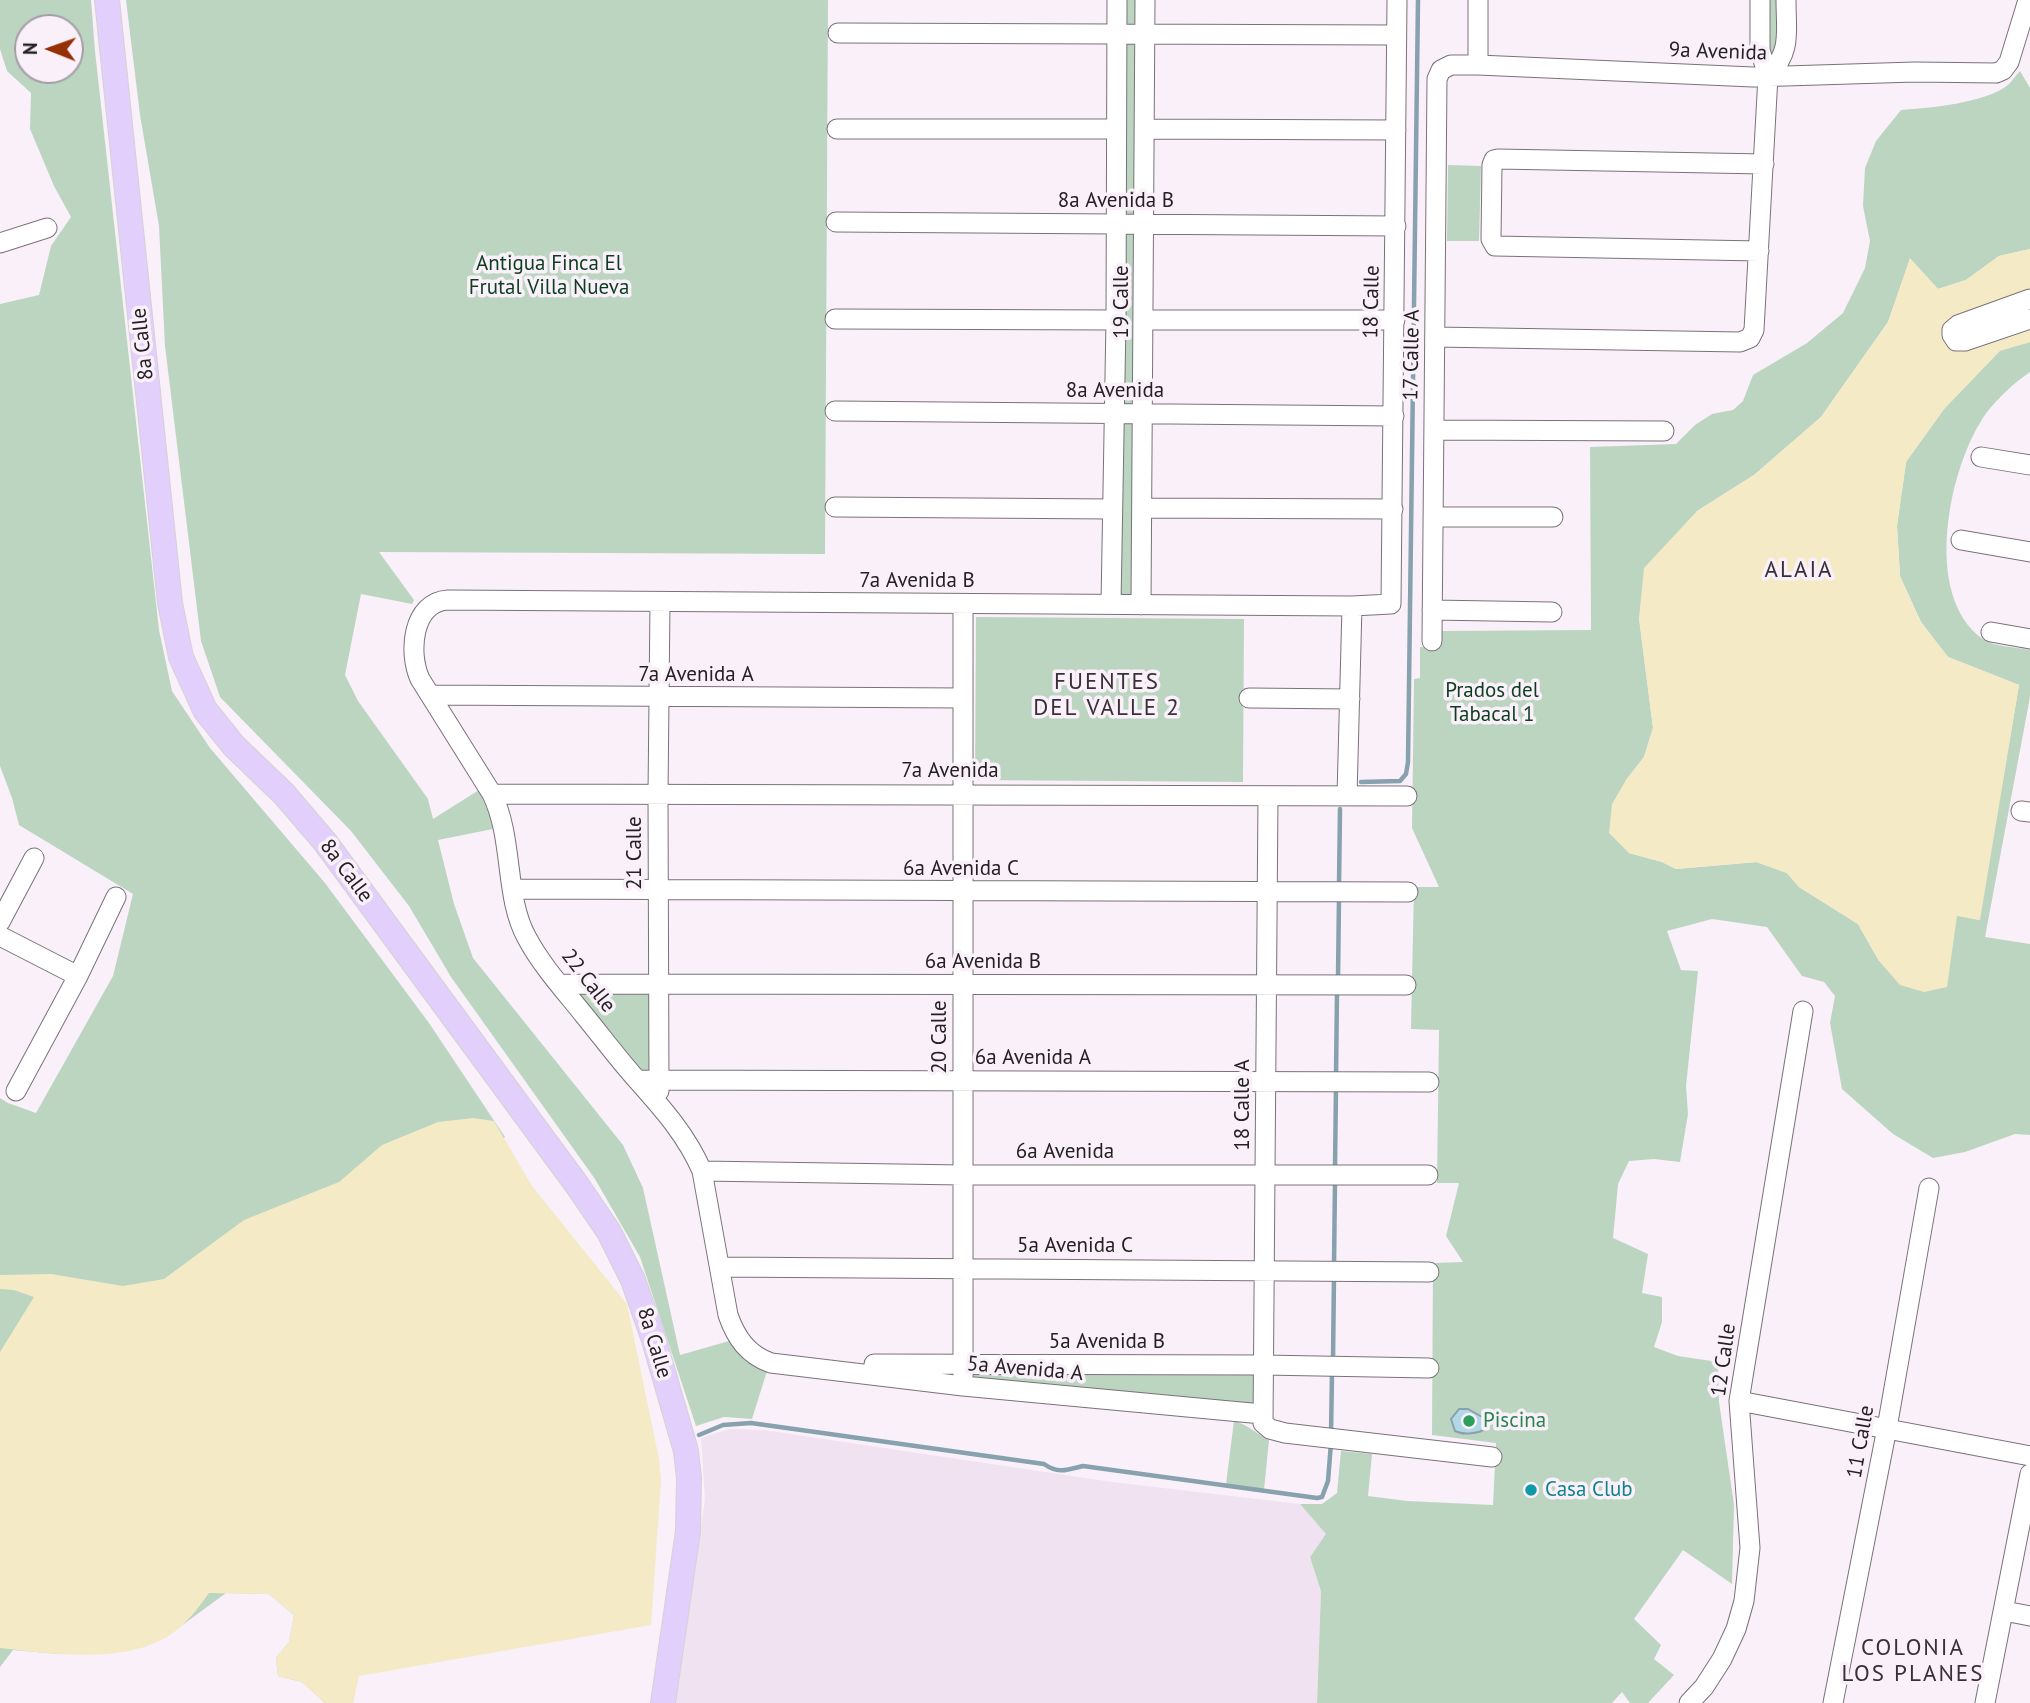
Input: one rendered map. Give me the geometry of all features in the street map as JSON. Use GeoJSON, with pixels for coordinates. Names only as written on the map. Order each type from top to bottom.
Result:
{"type":"FeatureCollection","features":[{"type":"Feature","properties":{"kind":"main road","name":"8a Calle"},"geometry":{"type":"LineString","coordinates":[[107,0],[170,603],[181,657],[205,710],[234,746],[291,802],[325,842],[578,1185],[609,1232],[633,1280],[683,1439],[689,1478],[688,1531],[663,1703]]}},
{"type":"Feature","properties":{"kind":"street","name":"19 Calle"},"geometry":{"type":"LineString","coordinates":[[1111,604],[1116,320],[1117,0]]}},
{"type":"Feature","properties":{"kind":"street","name":"19 Calle"},"geometry":{"type":"LineString","coordinates":[[1141,605],[1146,0]]}},
{"type":"Feature","properties":{"kind":"street","name":"18 Calle"},"geometry":{"type":"LineString","coordinates":[[1391,604],[1397,0]]}},
{"type":"Feature","properties":{"kind":"street"},"geometry":{"type":"LineString","coordinates":[[1478,0],[1478,65]]}},
{"type":"Feature","properties":{"kind":"street"},"geometry":{"type":"LineString","coordinates":[[1435,337],[1740,342],[1752,337],[1768,76],[1760,50],[1760,0]]}},
{"type":"Feature","properties":{"kind":"street"},"geometry":{"type":"LineString","coordinates":[[1768,76],[1780,64],[1786,51],[1786,0]]}},
{"type":"Feature","properties":{"kind":"street","name":"9a Avenida"},"geometry":{"type":"LineString","coordinates":[[1441,70],[1451,65],[1478,65],[1768,76],[1996,73],[2003,70],[2009,62],[2028,0]]}},
{"type":"Feature","properties":{"kind":"street"},"geometry":{"type":"LineString","coordinates":[[838,33],[1396,35]]}},
{"type":"Feature","properties":{"kind":"street","name":"17 Calle A"},"geometry":{"type":"LineString","coordinates":[[1432,641],[1437,79],[1441,70]]}},
{"type":"Feature","properties":{"kind":"street"},"geometry":{"type":"LineString","coordinates":[[837,129],[1115,129]]}},
{"type":"Feature","properties":{"kind":"street"},"geometry":{"type":"LineString","coordinates":[[1144,129],[1396,130]]}},
{"type":"Feature","properties":{"kind":"street"},"geometry":{"type":"LineString","coordinates":[[1759,251],[1511,247],[1493,244],[1494,160],[1764,164]]}},
{"type":"Feature","properties":{"kind":"street","name":"8a Avenida B"},"geometry":{"type":"LineString","coordinates":[[836,222],[1396,226]]}},
{"type":"Feature","properties":{"kind":"street"},"geometry":{"type":"LineString","coordinates":[[0,243],[47,228]]}},
{"type":"Feature","properties":{"kind":"street"},"geometry":{"type":"LineString","coordinates":[[2030,299],[1951,330],[1956,341],[1965,341],[2030,319]]}},
{"type":"Feature","properties":{"kind":"street"},"geometry":{"type":"LineString","coordinates":[[835,319],[1116,320]]}},
{"type":"Feature","properties":{"kind":"street"},"geometry":{"type":"LineString","coordinates":[[1145,320],[1395,320]]}},
{"type":"Feature","properties":{"kind":"street","name":"8a Avenida"},"geometry":{"type":"LineString","coordinates":[[835,411],[1394,416]]}},
{"type":"Feature","properties":{"kind":"street"},"geometry":{"type":"LineString","coordinates":[[1434,430],[1664,431]]}},
{"type":"Feature","properties":{"kind":"street"},"geometry":{"type":"LineString","coordinates":[[1981,457],[2030,465]]}},
{"type":"Feature","properties":{"kind":"street"},"geometry":{"type":"LineString","coordinates":[[835,507],[1111,509]]}},
{"type":"Feature","properties":{"kind":"street"},"geometry":{"type":"LineString","coordinates":[[1142,508],[1393,509]]}},
{"type":"Feature","properties":{"kind":"street"},"geometry":{"type":"LineString","coordinates":[[1433,517],[1553,517]]}},
{"type":"Feature","properties":{"kind":"street"},"geometry":{"type":"LineString","coordinates":[[1961,540],[2030,552]]}},
{"type":"Feature","properties":{"kind":"street","name":"7a Avenida B"},"geometry":{"type":"LineString","coordinates":[[442,600],[1352,606],[1391,604]]}},
{"type":"Feature","properties":{"kind":"street","name":"22 Calle"},"geometry":{"type":"LineString","coordinates":[[442,600],[422,616],[416,632],[413,648],[416,672],[492,794],[505,829],[514,889],[527,937],[559,984],[687,1140],[702,1171],[729,1315],[737,1337],[748,1350],[761,1359],[785,1364]]}},
{"type":"Feature","properties":{"kind":"street","name":"21 Calle"},"geometry":{"type":"LineString","coordinates":[[659,1103],[660,603]]}},
{"type":"Feature","properties":{"kind":"street","name":"20 Calle"},"geometry":{"type":"LineString","coordinates":[[963,604],[963,1386]]}},
{"type":"Feature","properties":{"kind":"street"},"geometry":{"type":"LineString","coordinates":[[1347,796],[1352,606]]}},
{"type":"Feature","properties":{"kind":"street"},"geometry":{"type":"LineString","coordinates":[[1432,610],[1552,612]]}},
{"type":"Feature","properties":{"kind":"street"},"geometry":{"type":"LineString","coordinates":[[1991,632],[2030,639]]}},
{"type":"Feature","properties":{"kind":"street","name":"7a Avenida A"},"geometry":{"type":"LineString","coordinates":[[430,695],[963,698]]}},
{"type":"Feature","properties":{"kind":"street"},"geometry":{"type":"LineString","coordinates":[[1249,698],[1350,699]]}},
{"type":"Feature","properties":{"kind":"street","name":"7a Avenida"},"geometry":{"type":"LineString","coordinates":[[492,794],[1408,796]]}},
{"type":"Feature","properties":{"kind":"street","name":"18 Calle A"},"geometry":{"type":"LineString","coordinates":[[1262,1414],[1268,796]]}},
{"type":"Feature","properties":{"kind":"street"},"geometry":{"type":"LineString","coordinates":[[0,922],[34,858]]}},
{"type":"Feature","properties":{"kind":"street","name":"6a Avenida C"},"geometry":{"type":"LineString","coordinates":[[514,889],[1408,892]]}},
{"type":"Feature","properties":{"kind":"street"},"geometry":{"type":"LineString","coordinates":[[16,1091],[78,976],[116,897]]}},
{"type":"Feature","properties":{"kind":"street"},"geometry":{"type":"LineString","coordinates":[[0,936],[78,976]]}},
{"type":"Feature","properties":{"kind":"street","name":"6a Avenida B"},"geometry":{"type":"LineString","coordinates":[[559,984],[1406,985]]}},
{"type":"Feature","properties":{"kind":"street","name":"12 Calle"},"geometry":{"type":"LineString","coordinates":[[1689,1703],[1704,1687],[1722,1659],[1736,1629],[1744,1601],[1750,1548],[1739,1401],[1802,1011]]}},
{"type":"Feature","properties":{"kind":"street","name":"6a Avenida A"},"geometry":{"type":"LineString","coordinates":[[637,1080],[1429,1082]]}},
{"type":"Feature","properties":{"kind":"street","name":"6a Avenida"},"geometry":{"type":"LineString","coordinates":[[702,1171],[963,1175],[1428,1175]]}},
{"type":"Feature","properties":{"kind":"street","name":"11 Calle"},"geometry":{"type":"LineString","coordinates":[[1833,1703],[1887,1428],[1929,1188]]}},
{"type":"Feature","properties":{"kind":"street","name":"5a Avenida C"},"geometry":{"type":"LineString","coordinates":[[720,1267],[1429,1272]]}},
{"type":"Feature","properties":{"kind":"street","name":"5a Avenida B"},"geometry":{"type":"LineString","coordinates":[[785,1364],[1429,1368]]}},
{"type":"Feature","properties":{"kind":"street","name":"5a Avenida A"},"geometry":{"type":"LineString","coordinates":[[785,1364],[963,1386],[1262,1414]]}},
{"type":"Feature","properties":{"kind":"street"},"geometry":{"type":"LineString","coordinates":[[1739,1401],[2030,1456]]}},
{"type":"Feature","properties":{"kind":"street"},"geometry":{"type":"LineString","coordinates":[[1262,1414],[1263,1423],[1273,1431],[1492,1457]]}},
{"type":"Feature","properties":{"kind":"street"},"geometry":{"type":"LineString","coordinates":[[1985,1703],[2030,1474]]}},
{"type":"Feature","properties":{"kind":"street"},"geometry":{"type":"LineString","coordinates":[[2004,1611],[2030,1616]]}},
{"type":"Feature","properties":{"kind":"shaded area"},"geometry":{"type":"Polygon","coordinates":[[[729,1429],[764,1430],[1112,1482],[1300,1504],[1327,1534],[1310,1557],[1321,1591],[1317,1703],[676,1703],[705,1499],[701,1438],[729,1429]]]}},
{"type":"Feature","properties":{"kind":"green space"},"geometry":{"type":"Polygon","coordinates":[[[0,0],[91,0],[159,630],[172,691],[210,748],[325,883],[429,1023],[505,1137],[422,1214],[353,1703],[325,1703],[302,1682],[278,1676],[276,1658],[289,1642],[294,1615],[269,1594],[226,1593],[173,1632],[144,1647],[58,1654],[13,1650],[0,1667],[0,1098],[36,1113],[113,976],[133,894],[19,825],[0,766],[0,304],[39,295],[51,246],[71,217],[54,186],[30,129],[31,93],[21,84],[84,84],[84,14],[14,14],[14,77],[7,71],[0,49],[0,0]]]}},
{"type":"Feature","properties":{"kind":"green space","name":"Antigua Finca El Frutal Villa Nueva"},"geometry":{"type":"Polygon","coordinates":[[[126,0],[828,0],[825,554],[379,552],[414,600],[412,604],[361,594],[345,675],[358,701],[428,799],[433,819],[479,790],[488,808],[493,829],[438,840],[454,904],[473,958],[623,1145],[643,1188],[680,1355],[729,1341],[746,1360],[767,1371],[752,1419],[724,1417],[696,1426],[640,1257],[595,1179],[451,977],[409,906],[351,831],[220,697],[201,641],[165,346],[159,226],[140,115],[126,0]]]}},
{"type":"Feature","properties":{"kind":"green space"},"geometry":{"type":"Polygon","coordinates":[[[1117,0],[1145,0],[1141,605],[1111,604],[1117,0]]]}},
{"type":"Feature","properties":{"kind":"green space"},"geometry":{"type":"Polygon","coordinates":[[[1768,0],[1780,0],[1779,57],[1768,57],[1768,0]]]}},
{"type":"Feature","properties":{"kind":"green space","name":"Prados del Tabacal 1"},"geometry":{"type":"Polygon","coordinates":[[[2020,71],[2030,88],[2030,249],[1999,256],[1966,280],[1938,289],[1910,259],[1888,322],[1821,417],[1754,475],[1697,511],[1639,618],[1653,728],[1644,757],[1626,780],[1629,853],[1662,862],[1676,869],[1757,862],[1787,873],[1799,887],[1858,924],[1879,961],[1957,915],[1979,920],[2019,685],[1948,657],[1921,622],[1900,576],[1897,526],[1906,462],[1944,409],[2000,350],[2030,342],[2030,372],[2007,390],[1987,412],[1973,435],[1962,463],[1953,495],[1947,562],[1952,593],[1964,619],[1988,642],[2030,650],[2030,697],[1985,937],[2030,944],[2030,1135],[2015,1134],[1965,1152],[1933,1158],[1893,1134],[1842,1089],[1830,1023],[1835,996],[1824,982],[1802,976],[1767,927],[1712,919],[1667,931],[1681,970],[1698,971],[1686,1086],[1688,1114],[1680,1162],[1654,1159],[1629,1161],[1618,1184],[1613,1238],[1648,1254],[1642,1293],[1662,1297],[1662,1322],[1654,1347],[1678,1356],[1718,1362],[1719,1402],[1734,1505],[1732,1584],[1683,1550],[1634,1619],[1661,1645],[1654,1659],[1674,1675],[1648,1703],[1630,1703],[1622,1692],[1612,1703],[1317,1703],[1321,1591],[1310,1557],[1326,1534],[1300,1504],[1322,1504],[1337,1493],[1341,1451],[1372,1454],[1368,1496],[1407,1501],[1493,1505],[1496,1443],[1432,1435],[1433,1263],[1463,1262],[1446,1236],[1459,1183],[1437,1183],[1439,1030],[1411,1029],[1414,887],[1439,887],[1412,828],[1414,679],[1420,678],[1420,647],[1440,647],[1441,631],[1591,630],[1590,447],[1676,444],[1695,425],[1712,414],[1733,410],[1743,401],[1753,375],[1807,343],[1843,313],[1865,268],[1870,241],[1863,206],[1865,168],[1876,141],[1901,110],[1987,96],[2009,84],[2020,71]]]}},
{"type":"Feature","properties":{"kind":"green space"},"geometry":{"type":"Polygon","coordinates":[[[1448,165],[1481,166],[1479,241],[1447,241],[1448,165]]]}},
{"type":"Feature","properties":{"kind":"green space"},"geometry":{"type":"Polygon","coordinates":[[[976,617],[1244,619],[1243,782],[975,780],[976,617]]]}},
{"type":"Feature","properties":{"kind":"green space"},"geometry":{"type":"Polygon","coordinates":[[[559,984],[658,986],[659,1080],[637,1080],[559,984]]]}},
{"type":"Feature","properties":{"kind":"green space"},"geometry":{"type":"Polygon","coordinates":[[[963,1365],[1263,1365],[1262,1414],[963,1386],[963,1365]]]}},
{"type":"Feature","properties":{"kind":"green space"},"geometry":{"type":"Polygon","coordinates":[[[1234,1421],[1269,1440],[1264,1490],[1226,1484],[1234,1421]]]}},
{"type":"Feature","properties":{"kind":"sand","name":"ALAIA"},"geometry":{"type":"Polygon","coordinates":[[[2030,249],[2030,342],[2000,351],[1944,409],[1906,462],[1897,526],[1900,576],[1921,623],[1948,657],[2019,685],[1980,920],[1957,916],[1947,987],[1924,992],[1900,985],[1879,961],[1858,924],[1799,887],[1787,873],[1756,862],[1676,869],[1662,862],[1629,853],[1609,833],[1612,804],[1644,757],[1653,728],[1639,618],[1644,568],[1697,511],[1754,475],[1821,417],[1888,322],[1910,258],[1938,289],[1966,280],[1999,256],[2030,249]]]}},
{"type":"Feature","properties":{"kind":"sand"},"geometry":{"type":"Polygon","coordinates":[[[473,1118],[494,1121],[532,1186],[627,1304],[659,1459],[661,1481],[651,1625],[359,1676],[353,1703],[325,1703],[302,1682],[278,1676],[276,1658],[289,1642],[294,1615],[269,1594],[209,1593],[173,1633],[134,1650],[89,1655],[0,1648],[0,1352],[34,1297],[14,1290],[0,1289],[0,1275],[51,1274],[123,1286],[164,1279],[244,1220],[339,1182],[382,1145],[438,1122],[473,1118]]]}},
{"type":"Feature","properties":{"kind":"water","name":"Piscina"},"geometry":{"type":"Polygon","coordinates":[[[1459,1409],[1468,1409],[1484,1418],[1486,1428],[1471,1433],[1455,1431],[1451,1419],[1459,1409]]]}},
{"type":"Feature","properties":{"kind":"waterway"},"geometry":{"type":"LineString","coordinates":[[1361,782],[1400,781],[1406,774],[1408,762],[1418,0]]}},
{"type":"Feature","properties":{"kind":"waterway"},"geometry":{"type":"LineString","coordinates":[[1339,885],[1340,809]]}},
{"type":"Feature","properties":{"kind":"waterway"},"geometry":{"type":"LineString","coordinates":[[1338,979],[1339,897]]}},
{"type":"Feature","properties":{"kind":"waterway"},"geometry":{"type":"LineString","coordinates":[[1336,1077],[1337,992]]}},
{"type":"Feature","properties":{"kind":"waterway"},"geometry":{"type":"LineString","coordinates":[[1335,1168],[1336,1086]]}},
{"type":"Feature","properties":{"kind":"waterway"},"geometry":{"type":"LineString","coordinates":[[1334,1266],[1335,1181]]}},
{"type":"Feature","properties":{"kind":"waterway"},"geometry":{"type":"LineString","coordinates":[[1333,1361],[1334,1275]]}},
{"type":"Feature","properties":{"kind":"waterway"},"geometry":{"type":"LineString","coordinates":[[1331,1434],[1332,1373]]}},
{"type":"Feature","properties":{"kind":"waterway"},"geometry":{"type":"LineString","coordinates":[[699,1435],[723,1425],[751,1423],[1044,1464],[1058,1470],[1083,1466],[1317,1498],[1322,1497],[1328,1481],[1331,1443]]}},
{"type":"Feature","properties":{"kind":"place","name":"Piscina"},"geometry":{"type":"Point","coordinates":[1469,1421]}},
{"type":"Feature","properties":{"kind":"place","name":"Casa Club"},"geometry":{"type":"Point","coordinates":[1531,1490]}},
{"type":"Feature","properties":{"kind":"district","name":"ALAIA"},"geometry":{"type":"Point","coordinates":[1799,570]}},
{"type":"Feature","properties":{"kind":"district","name":"FUENTES DEL VALLE 2"},"geometry":{"type":"Point","coordinates":[1107,695]}},
{"type":"Feature","properties":{"kind":"district","name":"COLONIA LOS PLANES"},"geometry":{"type":"Point","coordinates":[1913,1661]}}]}
